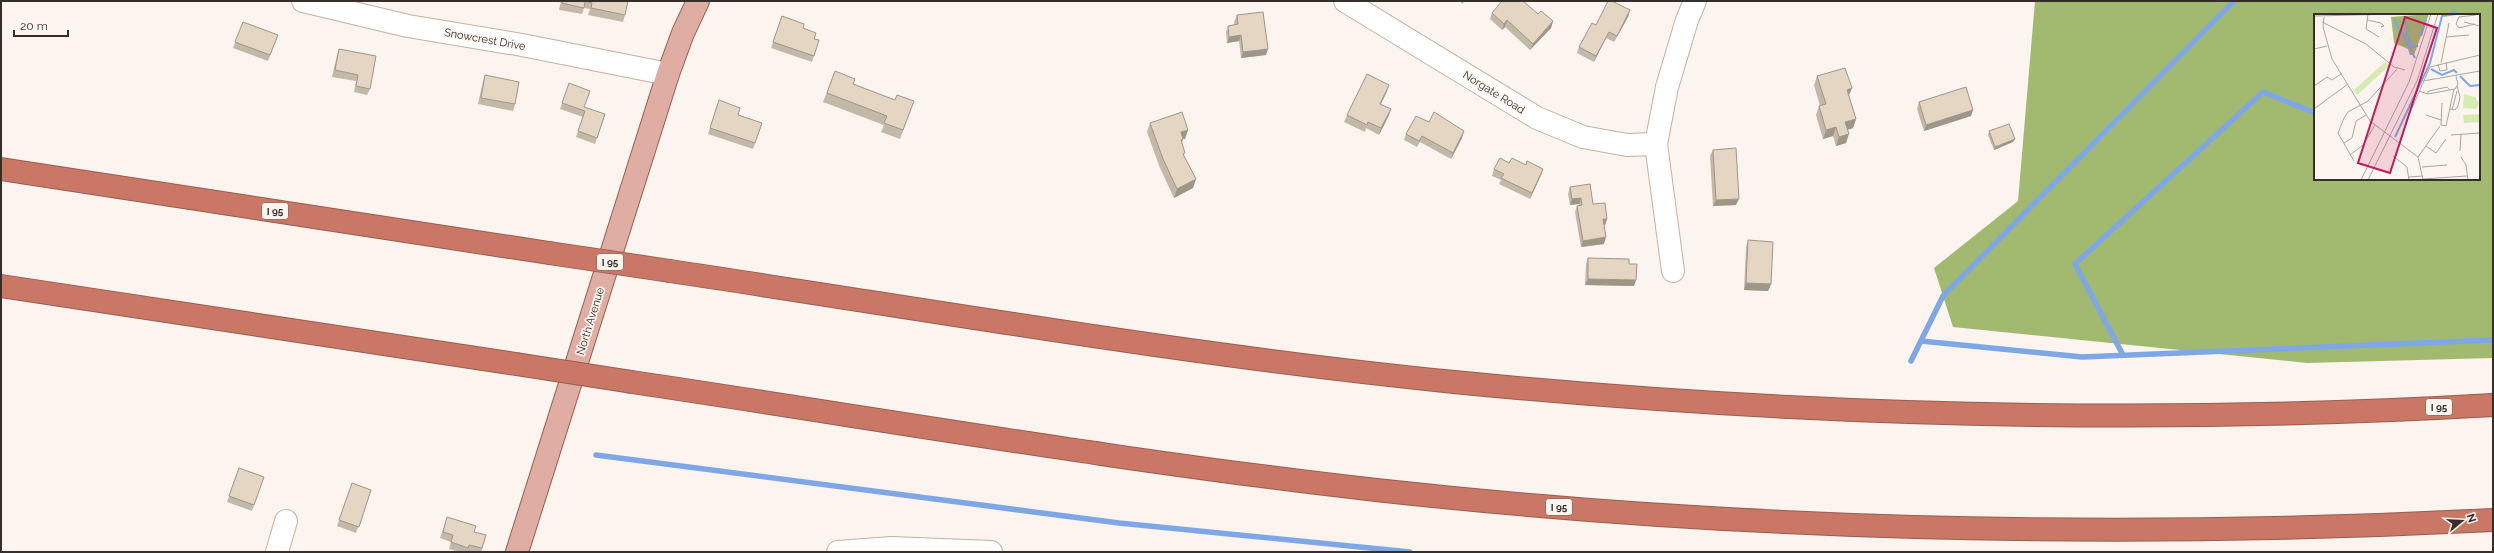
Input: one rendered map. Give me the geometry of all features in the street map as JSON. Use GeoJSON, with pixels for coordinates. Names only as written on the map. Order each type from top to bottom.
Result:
{"type":"FeatureCollection","features":[{"type":"Feature","properties":{"kind":"highway","name":"I 95"},"geometry":{"type":"LineString","coordinates":[[1,169],[549,253],[1263,359],[1449,381],[1637,397],[1838,409],[2033,416],[2271,414],[2493,404]]}},
{"type":"Feature","properties":{"kind":"highway","name":"I 95"},"geometry":{"type":"LineString","coordinates":[[1,286],[632,382],[1245,473],[1374,490],[1634,513],[1894,527],[2082,530],[2270,528],[2493,520]]}},
{"type":"Feature","properties":{"kind":"main road","name":"North Avenue"},"geometry":{"type":"LineString","coordinates":[[517,552],[668,74],[682,33],[698,1]]}},
{"type":"Feature","properties":{"kind":"street","name":"Snowcrest Drive"},"geometry":{"type":"LineString","coordinates":[[302,1],[408,26],[522,45],[668,74]]}},
{"type":"Feature","properties":{"kind":"street","name":"Norgate Road"},"geometry":{"type":"LineString","coordinates":[[1345,1],[1537,118],[1583,137],[1627,145],[1656,144]]}},
{"type":"Feature","properties":{"kind":"street"},"geometry":{"type":"LineString","coordinates":[[1673,271],[1656,144],[1667,86],[1687,20],[1696,1]]}},
{"type":"Feature","properties":{"kind":"street"},"geometry":{"type":"LineString","coordinates":[[277,552],[286,521]]}},
{"type":"Feature","properties":{"kind":"street"},"geometry":{"type":"LineString","coordinates":[[838,552],[892,548],[991,552]]}},
{"type":"Feature","properties":{"kind":"green space"},"geometry":{"type":"Polygon","coordinates":[[[2035,1],[2493,1],[2493,358],[2307,363],[1953,327],[1934,268],[2018,201],[2035,1]]]}},
{"type":"Feature","properties":{"kind":"building"},"geometry":{"type":"Polygon","coordinates":[[[562,1],[585,1],[584,8],[562,3],[562,1]]]}},
{"type":"Feature","properties":{"kind":"building"},"geometry":{"type":"Polygon","coordinates":[[[585,1],[628,1],[625,15],[591,8],[592,3],[585,1]]]}},
{"type":"Feature","properties":{"kind":"building"},"geometry":{"type":"Polygon","coordinates":[[[1502,1],[1523,1],[1538,14],[1541,11],[1553,21],[1533,44],[1507,20],[1504,24],[1492,13],[1502,1]]]}},
{"type":"Feature","properties":{"kind":"building"},"geometry":{"type":"Polygon","coordinates":[[[1608,1],[1612,1],[1630,10],[1617,36],[1609,32],[1596,56],[1579,47],[1592,23],[1596,25],[1608,1]]]}},
{"type":"Feature","properties":{"kind":"building"},"geometry":{"type":"Polygon","coordinates":[[[1263,12],[1268,49],[1243,52],[1241,35],[1229,37],[1228,26],[1238,24],[1237,15],[1263,12]]]}},
{"type":"Feature","properties":{"kind":"building"},"geometry":{"type":"Polygon","coordinates":[[[782,16],[804,24],[803,28],[816,33],[814,39],[819,40],[814,56],[773,42],[782,16]]]}},
{"type":"Feature","properties":{"kind":"building"},"geometry":{"type":"Polygon","coordinates":[[[243,22],[278,35],[270,55],[235,42],[243,22]]]}},
{"type":"Feature","properties":{"kind":"building"},"geometry":{"type":"Polygon","coordinates":[[[339,49],[376,56],[370,89],[356,86],[358,75],[335,70],[339,49]]]}},
{"type":"Feature","properties":{"kind":"building"},"geometry":{"type":"Polygon","coordinates":[[[1845,68],[1852,88],[1847,90],[1856,119],[1845,122],[1849,134],[1839,137],[1836,127],[1826,130],[1819,106],[1826,104],[1817,76],[1845,68]]]}},
{"type":"Feature","properties":{"kind":"building"},"geometry":{"type":"Polygon","coordinates":[[[835,71],[855,79],[853,84],[895,100],[897,95],[914,101],[903,130],[884,123],[887,116],[827,93],[835,71]]]}},
{"type":"Feature","properties":{"kind":"building"},"geometry":{"type":"Polygon","coordinates":[[[1367,74],[1389,85],[1380,104],[1391,109],[1381,128],[1368,122],[1367,125],[1347,115],[1367,74]]]}},
{"type":"Feature","properties":{"kind":"building"},"geometry":{"type":"Polygon","coordinates":[[[485,75],[519,82],[515,104],[481,98],[485,75]]]}},
{"type":"Feature","properties":{"kind":"building"},"geometry":{"type":"Polygon","coordinates":[[[569,83],[590,91],[584,107],[605,114],[597,138],[578,131],[585,111],[562,103],[569,83]]]}},
{"type":"Feature","properties":{"kind":"building"},"geometry":{"type":"Polygon","coordinates":[[[1966,87],[1973,110],[1926,125],[1919,102],[1966,87]]]}},
{"type":"Feature","properties":{"kind":"building"},"geometry":{"type":"Polygon","coordinates":[[[719,100],[740,108],[738,115],[762,123],[755,143],[710,128],[719,100]]]}},
{"type":"Feature","properties":{"kind":"building"},"geometry":{"type":"Polygon","coordinates":[[[1182,112],[1188,130],[1181,132],[1183,139],[1181,140],[1185,153],[1183,154],[1196,179],[1177,189],[1163,159],[1150,123],[1182,112]]]}},
{"type":"Feature","properties":{"kind":"building"},"geometry":{"type":"Polygon","coordinates":[[[1434,112],[1464,131],[1453,153],[1422,136],[1419,141],[1406,134],[1416,116],[1429,122],[1434,112]]]}},
{"type":"Feature","properties":{"kind":"building"},"geometry":{"type":"Polygon","coordinates":[[[2009,124],[2015,139],[1995,147],[1989,131],[2009,124]]]}},
{"type":"Feature","properties":{"kind":"building"},"geometry":{"type":"Polygon","coordinates":[[[1736,148],[1739,199],[1716,200],[1713,150],[1736,148]]]}},
{"type":"Feature","properties":{"kind":"building"},"geometry":{"type":"Polygon","coordinates":[[[1500,158],[1509,163],[1512,158],[1526,165],[1527,161],[1543,169],[1532,193],[1501,178],[1504,174],[1494,169],[1500,158]]]}},
{"type":"Feature","properties":{"kind":"building"},"geometry":{"type":"Polygon","coordinates":[[[1590,184],[1593,204],[1605,203],[1607,219],[1603,219],[1606,237],[1583,241],[1577,206],[1582,205],[1581,198],[1572,199],[1570,187],[1590,184]]]}},
{"type":"Feature","properties":{"kind":"building"},"geometry":{"type":"Polygon","coordinates":[[[1748,240],[1773,242],[1771,284],[1746,283],[1748,240]]]}},
{"type":"Feature","properties":{"kind":"building"},"geometry":{"type":"Polygon","coordinates":[[[1588,258],[1629,259],[1629,264],[1637,264],[1636,280],[1588,279],[1588,258]]]}},
{"type":"Feature","properties":{"kind":"building"},"geometry":{"type":"Polygon","coordinates":[[[239,468],[264,477],[254,505],[229,496],[239,468]]]}},
{"type":"Feature","properties":{"kind":"building"},"geometry":{"type":"Polygon","coordinates":[[[352,483],[371,490],[359,527],[339,520],[352,483]]]}},
{"type":"Feature","properties":{"kind":"building"},"geometry":{"type":"Polygon","coordinates":[[[447,517],[476,526],[474,532],[486,535],[482,548],[469,545],[468,548],[451,542],[453,535],[443,532],[447,517]]]}},
{"type":"Feature","properties":{"kind":"waterway"},"geometry":{"type":"LineString","coordinates":[[1911,361],[1943,296],[2234,1]]}},
{"type":"Feature","properties":{"kind":"waterway"},"geometry":{"type":"LineString","coordinates":[[2123,355],[2075,264],[2263,92],[2314,113]]}},
{"type":"Feature","properties":{"kind":"waterway"},"geometry":{"type":"LineString","coordinates":[[1921,341],[2082,357],[2493,340]]}},
{"type":"Feature","properties":{"kind":"waterway"},"geometry":{"type":"LineString","coordinates":[[596,455],[1119,523],[1410,552]]}}]}
